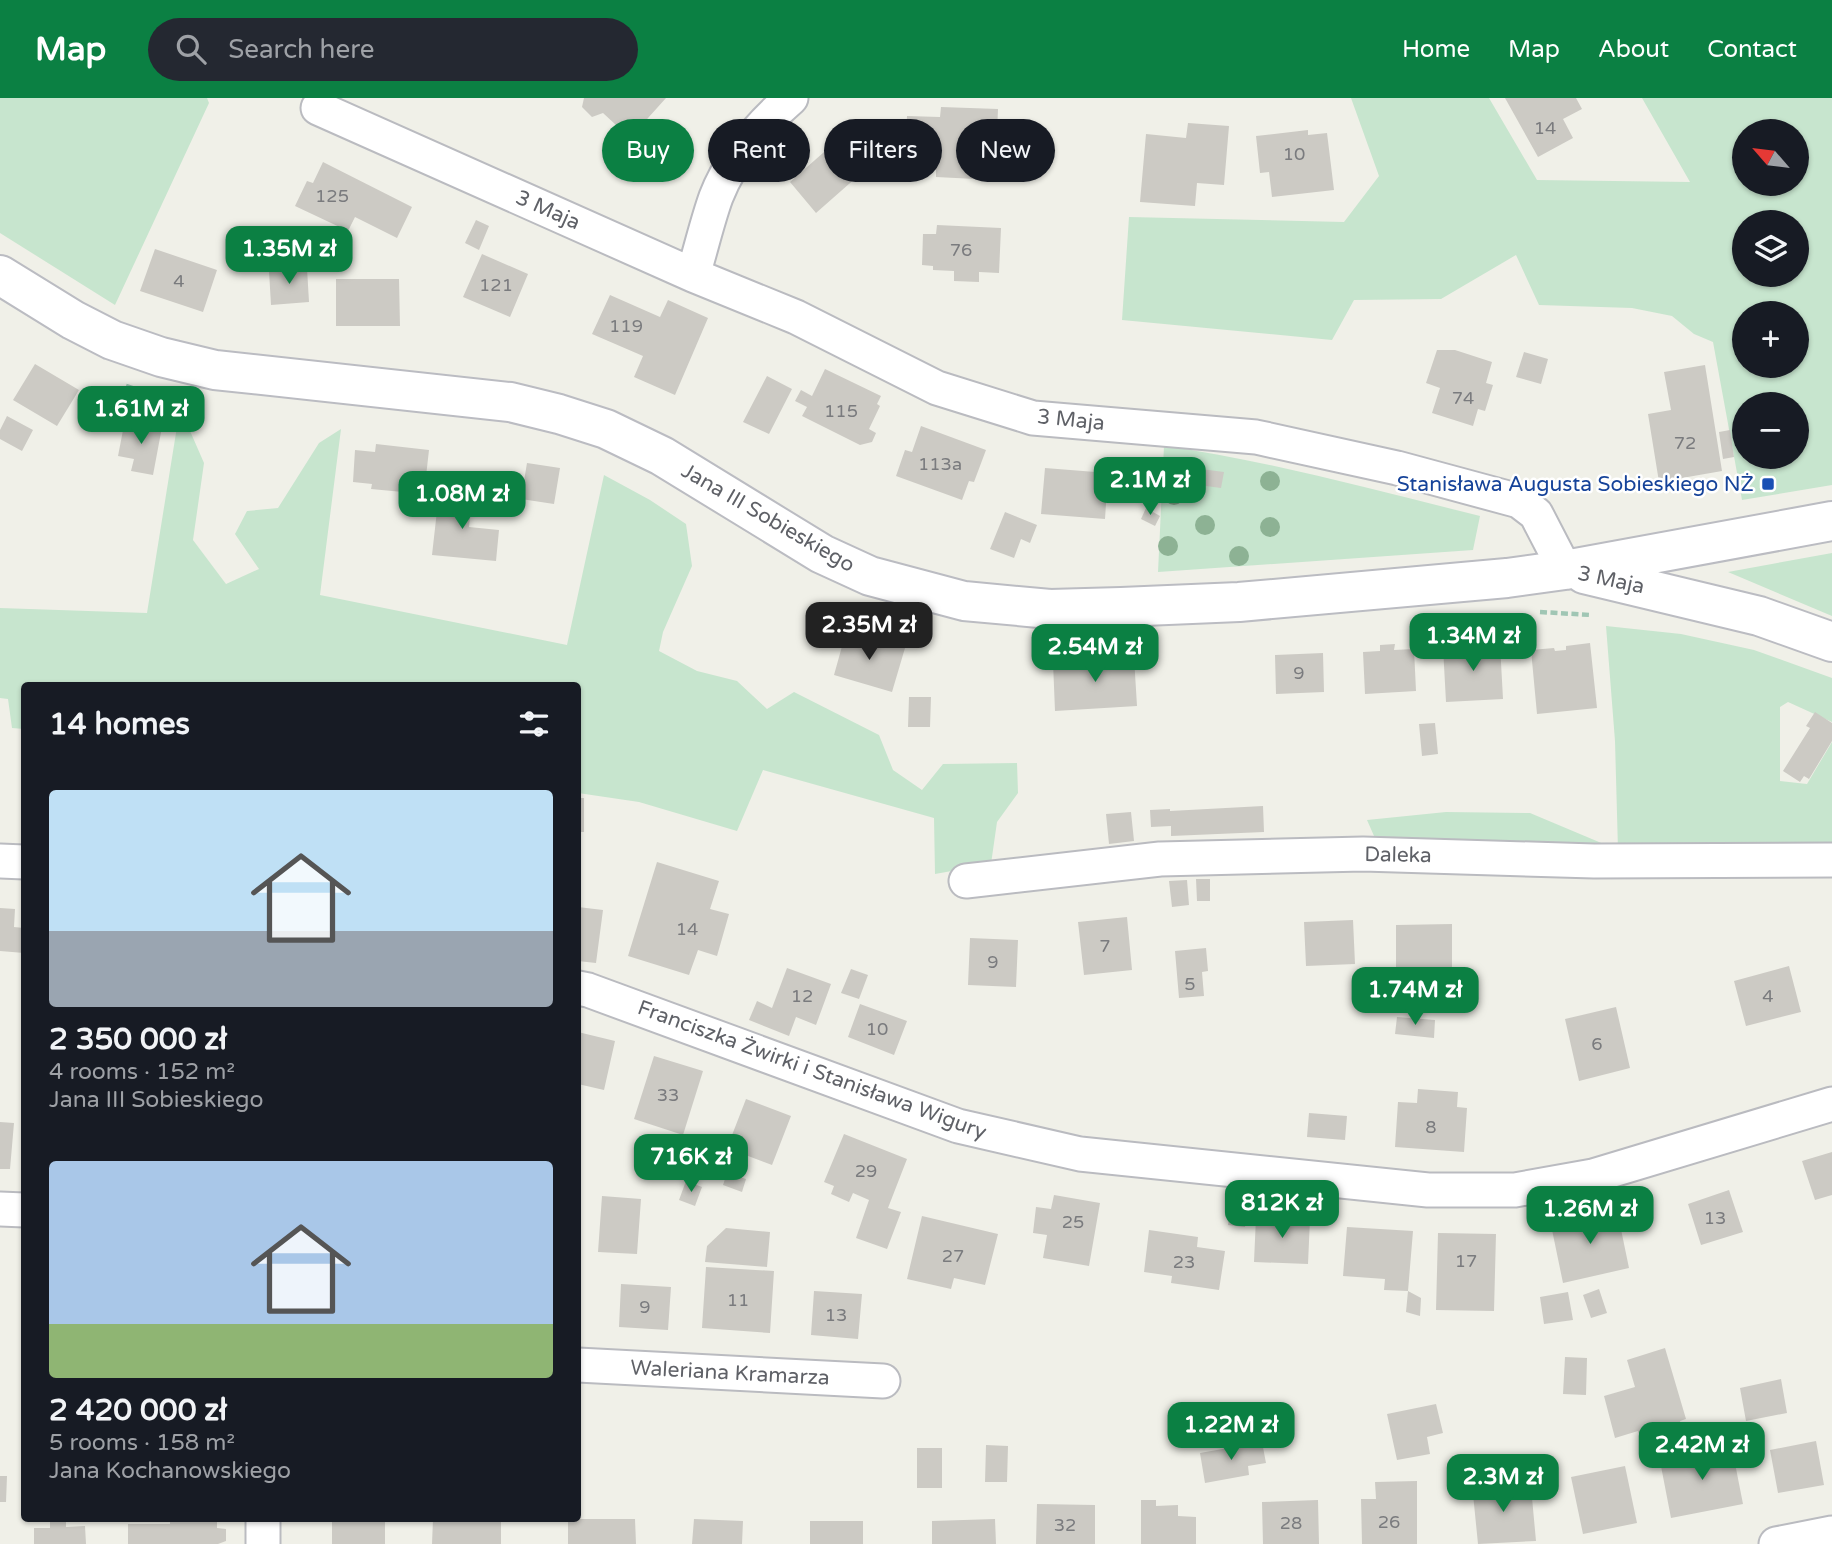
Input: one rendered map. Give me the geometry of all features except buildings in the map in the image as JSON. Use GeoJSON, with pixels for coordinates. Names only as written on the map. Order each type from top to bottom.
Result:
{"type":"FeatureCollection","features":[{"type":"Feature","properties":{"kind":"main road","name":"Jana III Sobieskiego"},"geometry":{"type":"LineString","coordinates":[[0,275],[73,320],[113,340],[161,357],[215,370],[510,402],[606,429],[662,456],[822,554],[870,576],[964,601],[1050,609],[1226,602],[1494,580],[1565,570],[1832,521]]}},
{"type":"Feature","properties":{"kind":"main road","name":"3 Maja"},"geometry":{"type":"LineString","coordinates":[[1565,570],[1759,616],[1832,642]]}},
{"type":"Feature","properties":{"kind":"street"},"geometry":{"type":"LineString","coordinates":[[693,275],[717,196],[734,162],[765,121],[791,98]]}},
{"type":"Feature","properties":{"kind":"street","name":"3 Maja"},"geometry":{"type":"LineString","coordinates":[[318,108],[693,275],[796,317],[937,388],[1033,418],[1256,436],[1398,468],[1520,501],[1536,514],[1565,570]]}},
{"type":"Feature","properties":{"kind":"street","name":"Daleka"},"geometry":{"type":"LineString","coordinates":[[966,881],[1160,859],[1363,854],[1594,861],[1832,860]]}},
{"type":"Feature","properties":{"kind":"street"},"geometry":{"type":"LineString","coordinates":[[0,861],[21,862]]}},
{"type":"Feature","properties":{"kind":"street","name":"Franciszka Żwirki i Stanisława Wigury"},"geometry":{"type":"LineString","coordinates":[[581,989],[958,1126],[1023,1142],[1080,1154],[1427,1190],[1515,1190],[1593,1176],[1832,1104]]}},
{"type":"Feature","properties":{"kind":"street"},"geometry":{"type":"LineString","coordinates":[[0,1209],[21,1210]]}},
{"type":"Feature","properties":{"kind":"street","name":"Waleriana Kramarza"},"geometry":{"type":"LineString","coordinates":[[581,1365],[883,1381]]}},
{"type":"Feature","properties":{"kind":"street"},"geometry":{"type":"LineString","coordinates":[[263,1544],[264,1522]]}},
{"type":"Feature","properties":{"kind":"street"},"geometry":{"type":"LineString","coordinates":[[1776,1544],[1832,1533]]}},
{"type":"Feature","properties":{"kind":"path"},"geometry":{"type":"LineString","coordinates":[[1537,612],[1599,616]]}},
{"type":"Feature","properties":{"kind":"green space"},"geometry":{"type":"Polygon","coordinates":[[[0,98],[207,98],[209,103],[115,305],[0,233],[0,98]]]}},
{"type":"Feature","properties":{"kind":"green space"},"geometry":{"type":"Polygon","coordinates":[[[1351,98],[1489,98],[1537,180],[1690,182],[1642,98],[1832,98],[1832,485],[1742,500],[1736,469],[1809,469],[1809,392],[1732,392],[1732,446],[1713,342],[1694,334],[1672,316],[1632,308],[1539,305],[1516,255],[1441,299],[1354,300],[1332,340],[1122,320],[1129,217],[1344,222],[1379,176],[1351,98]]]}},
{"type":"Feature","properties":{"kind":"green space"},"geometry":{"type":"Polygon","coordinates":[[[180,408],[204,463],[193,540],[226,584],[259,569],[235,534],[247,511],[278,508],[319,443],[341,429],[320,595],[567,645],[604,475],[650,500],[686,524],[692,566],[663,632],[659,651],[697,671],[737,681],[767,709],[794,692],[879,735],[893,770],[922,790],[943,764],[1017,763],[1018,793],[997,822],[991,864],[935,874],[934,818],[763,770],[737,831],[639,802],[581,793],[581,682],[21,682],[21,729],[12,728],[8,699],[0,698],[0,608],[147,613],[180,408]]]}},
{"type":"Feature","properties":{"kind":"green space"},"geometry":{"type":"Polygon","coordinates":[[[1164,446],[1283,468],[1480,516],[1473,550],[1158,572],[1164,446]]]}},
{"type":"Feature","properties":{"kind":"green space"},"geometry":{"type":"Polygon","coordinates":[[[1832,553],[1832,616],[1728,572],[1832,553]]]}},
{"type":"Feature","properties":{"kind":"green space"},"geometry":{"type":"Polygon","coordinates":[[[1606,626],[1681,634],[1754,650],[1832,678],[1832,722],[1788,702],[1780,707],[1780,781],[1807,784],[1832,742],[1832,851],[1662,854],[1378,845],[1367,820],[1446,812],[1530,813],[1618,850],[1615,741],[1606,626]]]}},
{"type":"Feature","properties":{"kind":"place","name":"Stanisława Augusta Sobieskiego NŻ"},"geometry":{"type":"Point","coordinates":[1768,484]}}]}
